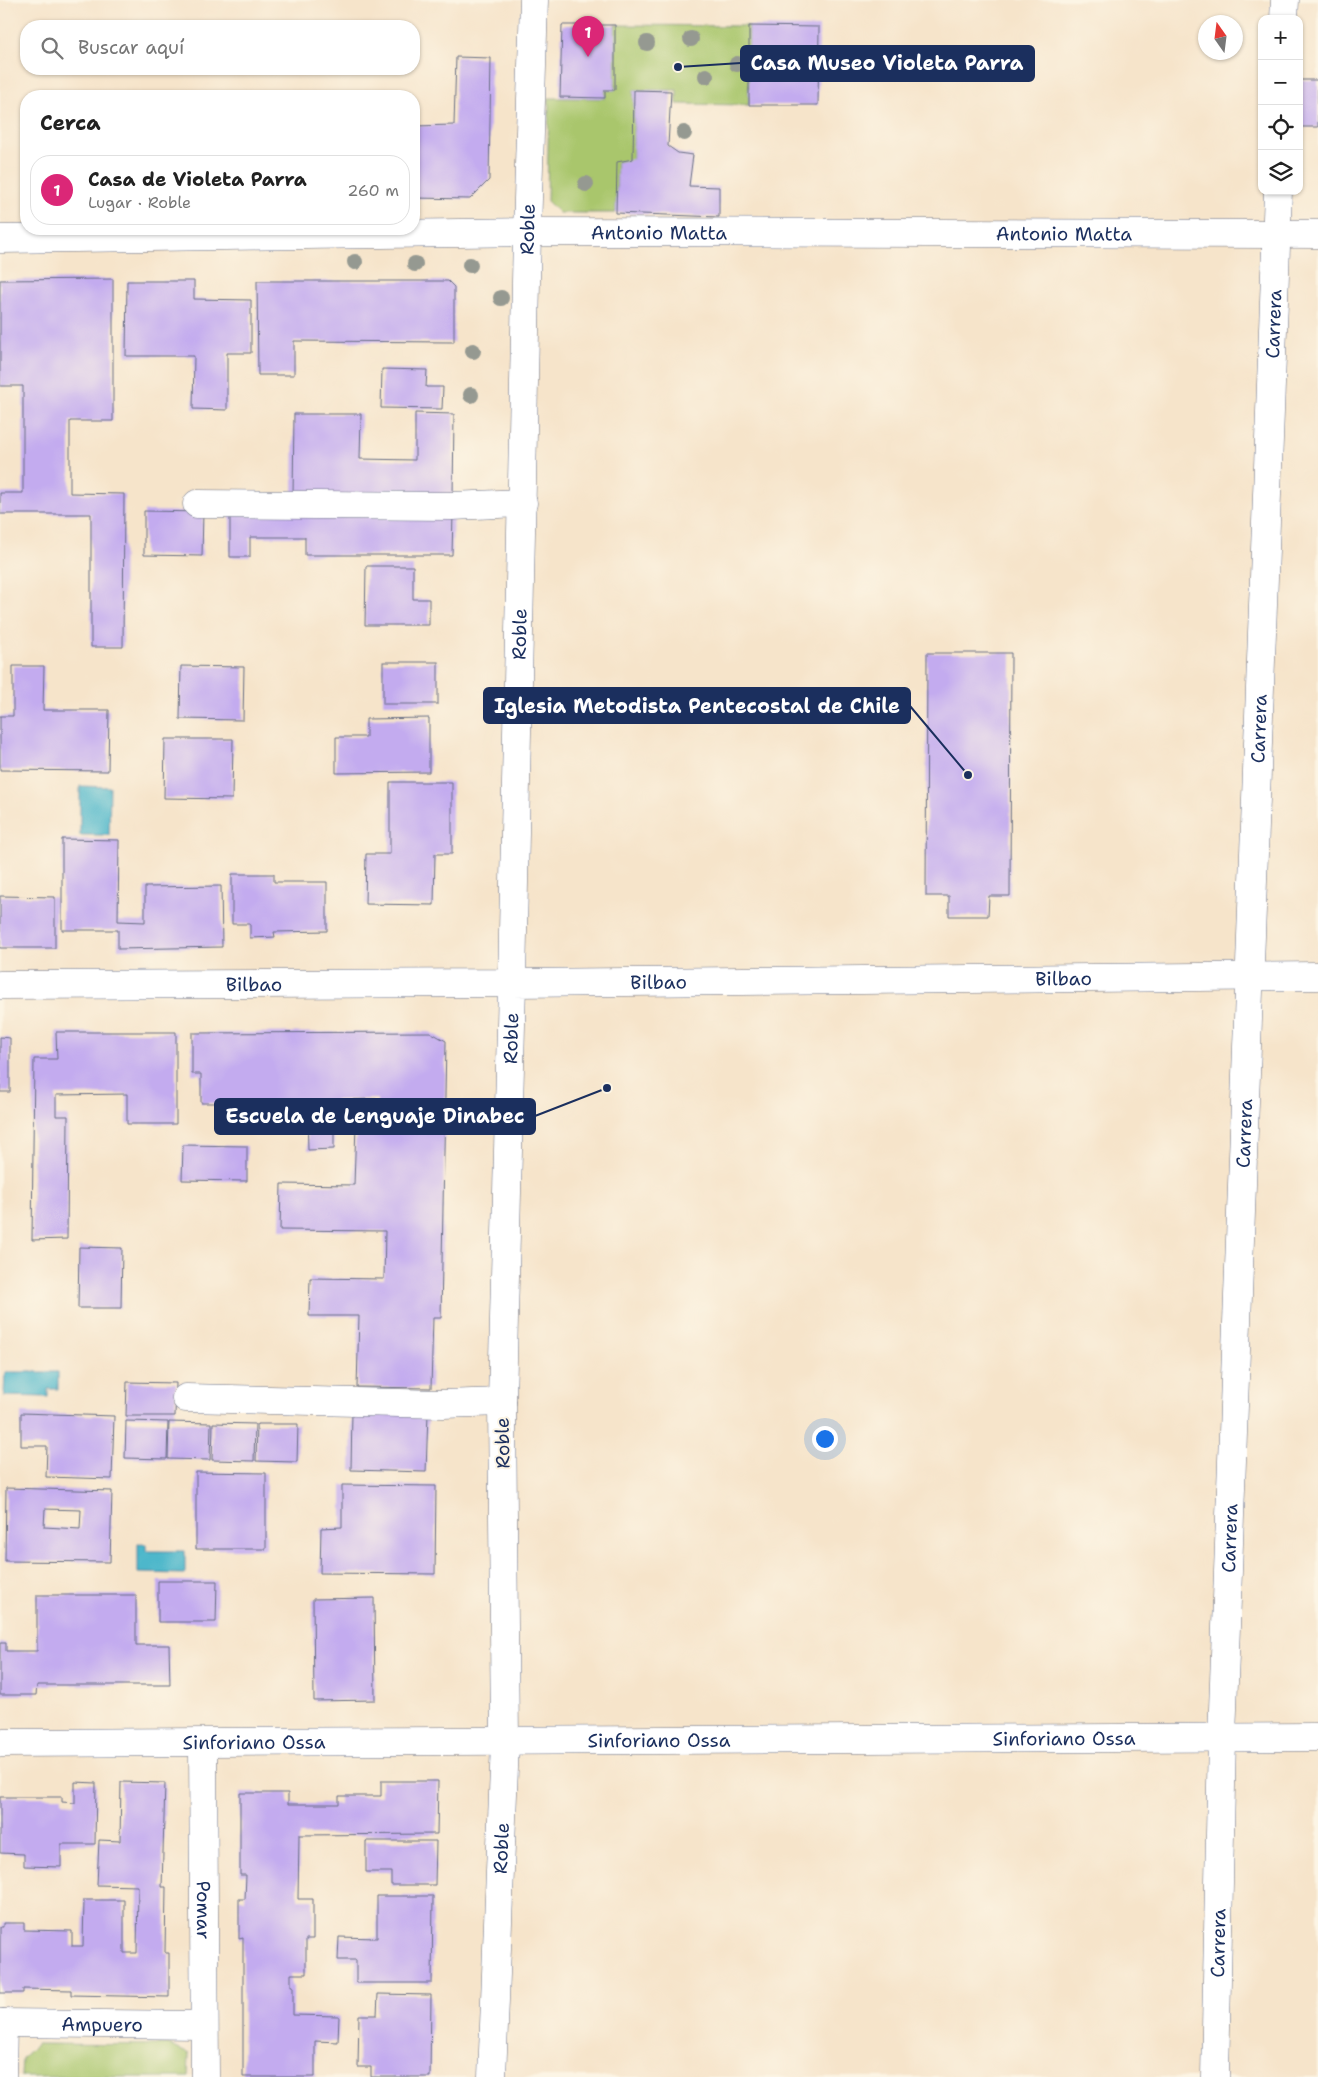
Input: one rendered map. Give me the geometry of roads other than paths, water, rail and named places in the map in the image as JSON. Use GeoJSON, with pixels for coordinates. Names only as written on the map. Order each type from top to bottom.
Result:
{"type":"FeatureCollection","features":[{"type":"Feature","properties":{"kind":"street","name":"Roble"},"geometry":{"type":"LineString","coordinates":[[492,2077],[505,1742],[502,1402],[523,503],[527,232],[534,0]]}},
{"type":"Feature","properties":{"kind":"street"},"geometry":{"type":"LineString","coordinates":[[1284,15],[1285,0]]}},
{"type":"Feature","properties":{"kind":"street","name":"Carrera"},"geometry":{"type":"LineString","coordinates":[[1215,2077],[1222,1737],[1248,977],[1278,195]]}},
{"type":"Feature","properties":{"kind":"street","name":"Antonio Matta"},"geometry":{"type":"LineString","coordinates":[[420,233],[1318,234]]}},
{"type":"Feature","properties":{"kind":"street","name":"Antonio Matta"},"geometry":{"type":"LineString","coordinates":[[0,239],[301,235]]}},
{"type":"Feature","properties":{"kind":"street"},"geometry":{"type":"LineString","coordinates":[[197,504],[452,506],[523,503]]}},
{"type":"Feature","properties":{"kind":"street","name":"Bilbao"},"geometry":{"type":"LineString","coordinates":[[0,984],[512,984],[1318,976]]}},
{"type":"Feature","properties":{"kind":"street"},"geometry":{"type":"LineString","coordinates":[[186,1398],[443,1404],[502,1402]]}},
{"type":"Feature","properties":{"kind":"street","name":"Sinforiano Ossa"},"geometry":{"type":"LineString","coordinates":[[0,1743],[204,1744],[1318,1737]]}},
{"type":"Feature","properties":{"kind":"street","name":"Pomar"},"geometry":{"type":"LineString","coordinates":[[204,1744],[205,2077]]}},
{"type":"Feature","properties":{"kind":"street"},"geometry":{"type":"LineString","coordinates":[[2,2023],[2,2077]]}},
{"type":"Feature","properties":{"kind":"street","name":"Ampuero"},"geometry":{"type":"LineString","coordinates":[[2,2023],[204,2025]]}},
{"type":"Feature","properties":{"kind":"water"},"geometry":{"type":"Polygon","coordinates":[[[80,786],[110,787],[109,835],[80,835],[80,786]]]}},
{"type":"Feature","properties":{"kind":"water"},"geometry":{"type":"Polygon","coordinates":[[[5,1372],[58,1372],[58,1389],[48,1389],[48,1397],[4,1396],[5,1372]]]}},
{"type":"Feature","properties":{"kind":"water"},"geometry":{"type":"Polygon","coordinates":[[[138,1544],[146,1544],[146,1551],[185,1551],[185,1574],[138,1573],[138,1544]]]}},
{"type":"Feature","properties":{"kind":"place","name":"Casa de Violeta Parra"},"geometry":{"type":"Point","coordinates":[588,57]}},
{"type":"Feature","properties":{"kind":"place","name":"Casa Museo Violeta Parra"},"geometry":{"type":"Point","coordinates":[678,67]}},
{"type":"Feature","properties":{"kind":"place","name":"Iglesia Metodista Pentecostal de Chile"},"geometry":{"type":"Point","coordinates":[968,775]}},
{"type":"Feature","properties":{"kind":"place","name":"Escuela de Lenguaje Dinabec"},"geometry":{"type":"Point","coordinates":[607,1088]}}]}
